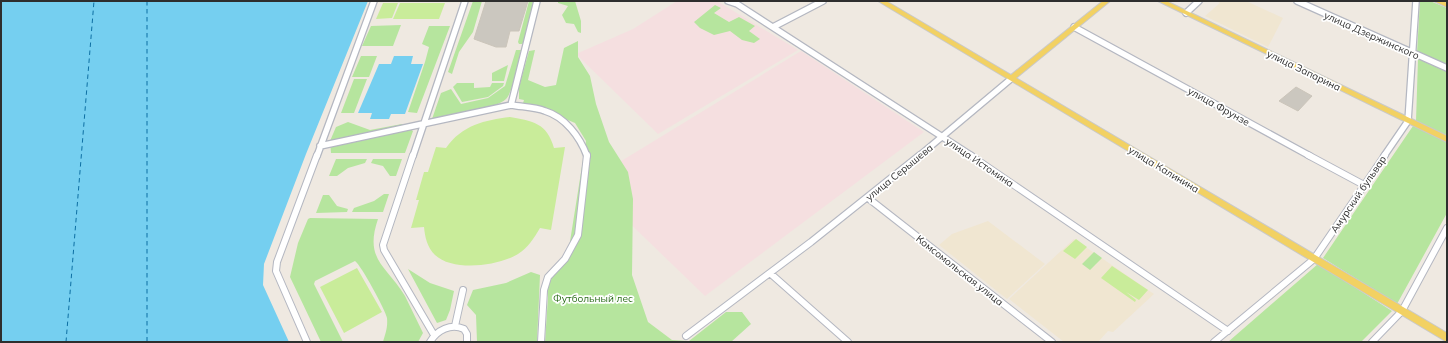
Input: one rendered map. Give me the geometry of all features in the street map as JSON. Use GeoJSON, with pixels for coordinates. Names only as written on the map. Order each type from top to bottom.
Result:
{"type":"FeatureCollection","features":[{"type":"Feature","properties":{"kind":"main road","name":"улица Калинина"},"geometry":{"type":"LineString","coordinates":[[881,1],[1447,338]]}},
{"type":"Feature","properties":{"kind":"main road","name":"улица Серышева"},"geometry":{"type":"LineString","coordinates":[[1012,78],[1107,1]]}},
{"type":"Feature","properties":{"kind":"main road","name":"улица Запарина"},"geometry":{"type":"LineString","coordinates":[[1161,1],[1447,139]]}},
{"type":"Feature","properties":{"kind":"main road"},"geometry":{"type":"LineString","coordinates":[[1437,1],[1447,5]]}},
{"type":"Feature","properties":{"kind":"street"},"geometry":{"type":"LineString","coordinates":[[307,342],[276,272],[277,262],[374,1]]}},
{"type":"Feature","properties":{"kind":"street"},"geometry":{"type":"LineString","coordinates":[[434,335],[384,250],[383,245],[422,124],[465,1]]}},
{"type":"Feature","properties":{"kind":"street"},"geometry":{"type":"LineString","coordinates":[[511,105],[537,1]]}},
{"type":"Feature","properties":{"kind":"street","name":"улица Истомина"},"geometry":{"type":"LineString","coordinates":[[728,1],[737,4],[774,27],[943,136],[1228,330]]}},
{"type":"Feature","properties":{"kind":"street"},"geometry":{"type":"LineString","coordinates":[[774,27],[823,1]]}},
{"type":"Feature","properties":{"kind":"street"},"geometry":{"type":"LineString","coordinates":[[1186,13],[1199,1]]}},
{"type":"Feature","properties":{"kind":"street","name":"улица Дзержинского"},"geometry":{"type":"LineString","coordinates":[[1297,1],[1447,68]]}},
{"type":"Feature","properties":{"kind":"street"},"geometry":{"type":"LineString","coordinates":[[1408,121],[1416,1]]}},
{"type":"Feature","properties":{"kind":"street","name":"улица Фрунзе"},"geometry":{"type":"LineString","coordinates":[[1074,27],[1364,185]]}},
{"type":"Feature","properties":{"kind":"street","name":"улица Серышева"},"geometry":{"type":"LineString","coordinates":[[686,336],[771,274],[868,198],[1012,78]]}},
{"type":"Feature","properties":{"kind":"street"},"geometry":{"type":"LineString","coordinates":[[320,146],[511,105],[546,111],[563,121],[578,136],[587,155],[578,235],[565,259],[548,277],[544,290],[542,342]]}},
{"type":"Feature","properties":{"kind":"street","name":"Амурский бульвар"},"geometry":{"type":"LineString","coordinates":[[1214,342],[1314,259],[1408,121]]}},
{"type":"Feature","properties":{"kind":"street","name":"Комсомольская улица"},"geometry":{"type":"LineString","coordinates":[[868,198],[1052,342]]}},
{"type":"Feature","properties":{"kind":"street"},"geometry":{"type":"LineString","coordinates":[[1372,342],[1402,312],[1447,228]]}},
{"type":"Feature","properties":{"kind":"street"},"geometry":{"type":"LineString","coordinates":[[771,274],[848,342]]}},
{"type":"Feature","properties":{"kind":"street"},"geometry":{"type":"LineString","coordinates":[[455,326],[463,290]]}},
{"type":"Feature","properties":{"kind":"street"},"geometry":{"type":"LineString","coordinates":[[430,342],[434,335],[448,327],[455,326],[462,328],[466,333],[467,342]]}},
{"type":"Feature","properties":{"kind":"shaded area"},"geometry":{"type":"Polygon","coordinates":[[[677,1],[717,1],[798,50],[658,134],[576,54],[633,29],[677,1]]]}},
{"type":"Feature","properties":{"kind":"shaded area"},"geometry":{"type":"Polygon","coordinates":[[[1217,1],[1246,1],[1283,18],[1268,47],[1205,16],[1220,3],[1217,1]]]}},
{"type":"Feature","properties":{"kind":"shaded area"},"geometry":{"type":"Polygon","coordinates":[[[801,51],[924,132],[705,296],[587,182],[801,51]]]}},
{"type":"Feature","properties":{"kind":"shaded area"},"geometry":{"type":"Polygon","coordinates":[[[988,221],[1045,264],[1007,299],[939,245],[952,234],[988,221]]]}},
{"type":"Feature","properties":{"kind":"shaded area"},"geometry":{"type":"Polygon","coordinates":[[[1074,239],[1154,294],[1113,332],[1108,331],[1098,342],[1064,342],[1009,299],[1074,239]]]}},
{"type":"Feature","properties":{"kind":"green space"},"geometry":{"type":"Polygon","coordinates":[[[473,1],[482,1],[473,32],[459,52],[452,74],[448,72],[473,1]]]}},
{"type":"Feature","properties":{"kind":"green space"},"geometry":{"type":"Polygon","coordinates":[[[529,1],[534,1],[524,42],[519,44],[518,42],[529,1]]]}},
{"type":"Feature","properties":{"kind":"green space"},"geometry":{"type":"Polygon","coordinates":[[[558,1],[575,1],[581,21],[581,33],[578,32],[574,24],[566,23],[562,15],[568,6],[558,3],[558,1]]]}},
{"type":"Feature","properties":{"kind":"green space"},"geometry":{"type":"Polygon","coordinates":[[[1420,1],[1430,1],[1447,8],[1447,66],[1417,53],[1420,1]]]}},
{"type":"Feature","properties":{"kind":"green space"},"geometry":{"type":"Polygon","coordinates":[[[383,3],[398,3],[392,18],[376,19],[383,3]]]}},
{"type":"Feature","properties":{"kind":"green space"},"geometry":{"type":"Polygon","coordinates":[[[400,3],[445,3],[439,19],[393,19],[400,3]]]}},
{"type":"Feature","properties":{"kind":"green space"},"geometry":{"type":"Polygon","coordinates":[[[715,5],[721,8],[714,13],[729,22],[739,17],[755,26],[749,31],[760,39],[754,43],[742,40],[730,31],[714,35],[700,28],[694,22],[715,5]]]}},
{"type":"Feature","properties":{"kind":"green space"},"geometry":{"type":"Polygon","coordinates":[[[401,25],[393,46],[362,46],[371,26],[401,25]]]}},
{"type":"Feature","properties":{"kind":"green space"},"geometry":{"type":"Polygon","coordinates":[[[429,26],[450,26],[417,113],[408,112],[429,47],[422,44],[429,26]]]}},
{"type":"Feature","properties":{"kind":"green space","name":"Футбольный лес"},"geometry":{"type":"Polygon","coordinates":[[[578,41],[578,57],[590,76],[596,104],[609,142],[628,172],[633,199],[632,275],[648,322],[672,340],[689,341],[726,312],[742,312],[751,324],[731,342],[545,342],[548,297],[546,285],[568,254],[586,141],[575,123],[556,115],[521,109],[524,100],[519,99],[519,87],[529,51],[535,50],[528,80],[545,87],[556,85],[564,48],[578,41]]]}},
{"type":"Feature","properties":{"kind":"green space"},"geometry":{"type":"Polygon","coordinates":[[[516,50],[521,50],[513,83],[506,99],[501,103],[483,109],[432,119],[441,93],[451,89],[461,104],[488,98],[505,86],[516,50]]]}},
{"type":"Feature","properties":{"kind":"green space"},"geometry":{"type":"Polygon","coordinates":[[[361,56],[377,56],[369,77],[352,77],[361,56]]]}},
{"type":"Feature","properties":{"kind":"green space"},"geometry":{"type":"Polygon","coordinates":[[[1418,59],[1447,72],[1447,136],[1416,121],[1418,59]]]}},
{"type":"Feature","properties":{"kind":"green space"},"geometry":{"type":"Polygon","coordinates":[[[508,65],[504,81],[492,81],[492,73],[508,65]]]}},
{"type":"Feature","properties":{"kind":"green space"},"geometry":{"type":"Polygon","coordinates":[[[354,79],[367,79],[354,113],[341,113],[354,79]]]}},
{"type":"Feature","properties":{"kind":"green space"},"geometry":{"type":"Polygon","coordinates":[[[457,83],[474,83],[474,88],[490,87],[492,83],[504,83],[503,86],[488,97],[462,102],[453,87],[457,83]]]}},
{"type":"Feature","properties":{"kind":"green space"},"geometry":{"type":"Polygon","coordinates":[[[510,117],[526,120],[538,125],[547,133],[554,148],[565,147],[551,230],[540,228],[522,252],[500,262],[464,265],[453,264],[443,260],[435,255],[430,249],[424,227],[411,228],[419,200],[416,200],[424,172],[428,172],[436,147],[446,148],[459,134],[475,125],[510,117]]]}},
{"type":"Feature","properties":{"kind":"green space"},"geometry":{"type":"Polygon","coordinates":[[[348,122],[370,130],[402,124],[413,131],[405,153],[331,153],[330,141],[336,127],[348,122]]]}},
{"type":"Feature","properties":{"kind":"green space"},"geometry":{"type":"Polygon","coordinates":[[[1413,126],[1447,142],[1447,213],[1397,304],[1323,258],[1413,126]]]}},
{"type":"Feature","properties":{"kind":"green space"},"geometry":{"type":"Polygon","coordinates":[[[336,159],[367,159],[365,163],[348,168],[337,176],[329,176],[336,159]]]}},
{"type":"Feature","properties":{"kind":"green space"},"geometry":{"type":"Polygon","coordinates":[[[373,159],[402,159],[396,176],[390,176],[383,166],[371,163],[373,159]]]}},
{"type":"Feature","properties":{"kind":"green space"},"geometry":{"type":"Polygon","coordinates":[[[384,194],[389,194],[383,212],[352,212],[354,208],[374,201],[384,194]]]}},
{"type":"Feature","properties":{"kind":"green space"},"geometry":{"type":"Polygon","coordinates":[[[323,195],[329,195],[337,206],[348,209],[347,212],[316,213],[323,195]]]}},
{"type":"Feature","properties":{"kind":"green space"},"geometry":{"type":"Polygon","coordinates":[[[308,219],[378,219],[374,233],[375,253],[384,269],[398,285],[405,296],[423,333],[418,342],[383,342],[387,325],[386,314],[367,279],[355,261],[315,281],[314,284],[343,342],[321,342],[290,277],[298,243],[308,219]]]}},
{"type":"Feature","properties":{"kind":"green space"},"geometry":{"type":"Polygon","coordinates":[[[1076,239],[1087,247],[1075,259],[1063,251],[1076,239]]]}},
{"type":"Feature","properties":{"kind":"green space"},"geometry":{"type":"Polygon","coordinates":[[[1094,252],[1102,258],[1090,270],[1082,264],[1094,252]]]}},
{"type":"Feature","properties":{"kind":"green space"},"geometry":{"type":"Polygon","coordinates":[[[1318,264],[1392,311],[1361,342],[1228,342],[1318,264]]]}},
{"type":"Feature","properties":{"kind":"green space"},"geometry":{"type":"Polygon","coordinates":[[[1112,266],[1148,290],[1139,300],[1126,292],[1136,300],[1135,302],[1101,278],[1112,266]]]}},
{"type":"Feature","properties":{"kind":"green space"},"geometry":{"type":"Polygon","coordinates":[[[357,268],[382,312],[344,333],[320,287],[357,268]]]}},
{"type":"Feature","properties":{"kind":"green space"},"geometry":{"type":"Polygon","coordinates":[[[408,269],[430,283],[454,291],[446,320],[437,323],[408,269]]]}},
{"type":"Feature","properties":{"kind":"green space"},"geometry":{"type":"Polygon","coordinates":[[[531,272],[540,275],[537,342],[477,342],[476,315],[467,305],[473,290],[506,283],[531,272]]]}},
{"type":"Feature","properties":{"kind":"water"},"geometry":{"type":"Polygon","coordinates":[[[1,1],[368,1],[306,154],[264,264],[263,285],[289,342],[1,342],[1,1]]]}},
{"type":"Feature","properties":{"kind":"water"},"geometry":{"type":"Polygon","coordinates":[[[394,56],[413,56],[411,64],[423,64],[405,114],[391,114],[389,119],[370,119],[372,113],[358,113],[379,64],[391,64],[394,56]]]}},
{"type":"Feature","properties":{"kind":"building"},"geometry":{"type":"Polygon","coordinates":[[[486,1],[528,1],[519,31],[510,31],[506,47],[496,47],[474,39],[486,1]]]}},
{"type":"Feature","properties":{"kind":"building"},"geometry":{"type":"Polygon","coordinates":[[[1296,87],[1312,96],[1298,111],[1279,101],[1296,87]]]}},
{"type":"Feature","properties":{"kind":"ferry route"},"geometry":{"type":"LineString","coordinates":[[66,342],[94,1]]}},
{"type":"Feature","properties":{"kind":"ferry route"},"geometry":{"type":"LineString","coordinates":[[147,1],[147,342]]}}]}
